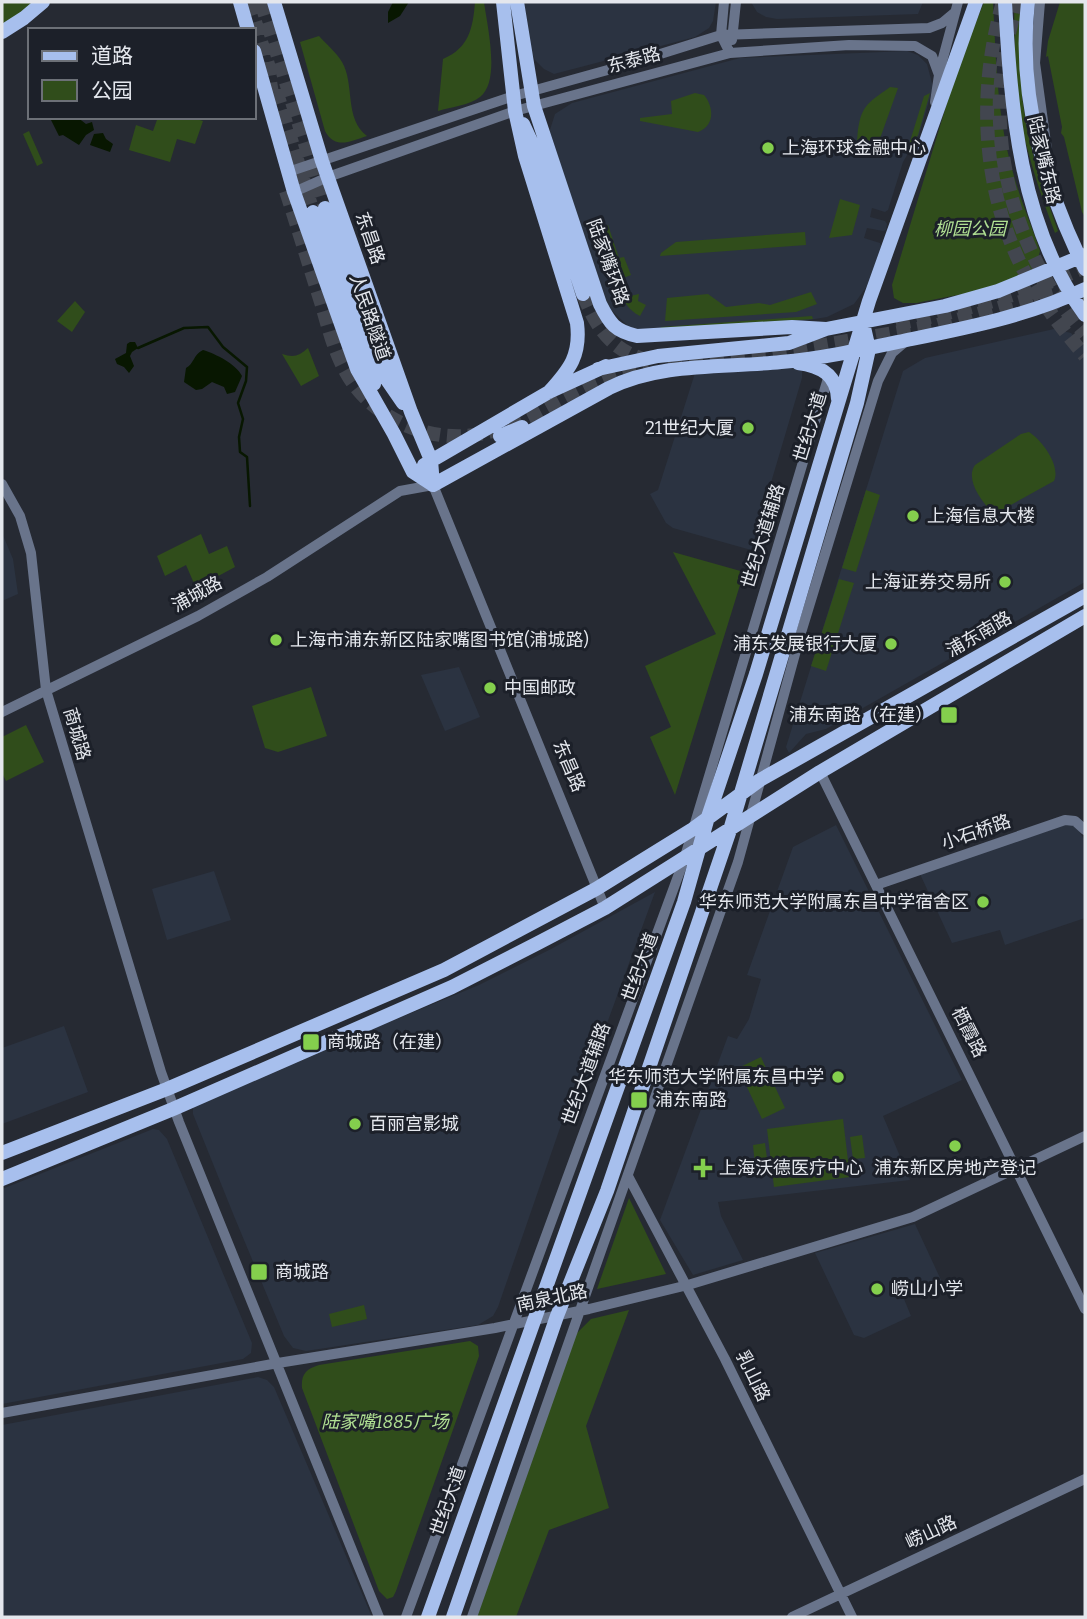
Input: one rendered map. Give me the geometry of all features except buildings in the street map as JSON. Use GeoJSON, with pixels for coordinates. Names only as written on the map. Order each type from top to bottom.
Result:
{"type":"FeatureCollection","features":[{"type":"Feature","properties":{"kind":"main road"},"geometry":{"type":"LineString","coordinates":[[2,32],[43,2]]}},
{"type":"Feature","properties":{"kind":"main road"},"geometry":{"type":"LineString","coordinates":[[240,2],[247,28]]}},
{"type":"Feature","properties":{"kind":"main road","name":"东昌路"},"geometry":{"type":"LineString","coordinates":[[274,2],[322,161],[411,412],[431,460],[433,485]]}},
{"type":"Feature","properties":{"kind":"main road"},"geometry":{"type":"LineString","coordinates":[[503,2],[515,103],[525,156],[577,323],[579,344],[576,354],[566,373],[549,392]]}},
{"type":"Feature","properties":{"kind":"main road","name":"陆家嘴环路"},"geometry":{"type":"LineString","coordinates":[[517,2],[532,100],[600,304],[620,332],[650,336],[784,328],[826,329],[958,303],[1083,261]]}},
{"type":"Feature","properties":{"kind":"main road"},"geometry":{"type":"LineString","coordinates":[[863,322],[976,2]]}},
{"type":"Feature","properties":{"kind":"main road","name":"陆家嘴东路"},"geometry":{"type":"LineString","coordinates":[[1005,2],[1009,76],[1017,137],[1028,186],[1057,268],[1071,296],[1085,315]]}},
{"type":"Feature","properties":{"kind":"main road","name":"陆家嘴东路"},"geometry":{"type":"LineString","coordinates":[[1028,2],[1024,44],[1026,77],[1036,135],[1046,175],[1083,261]]}},
{"type":"Feature","properties":{"kind":"main road"},"geometry":{"type":"LineString","coordinates":[[256,58],[294,192],[357,369],[413,472],[433,485]]}},
{"type":"Feature","properties":{"kind":"main road"},"geometry":{"type":"LineString","coordinates":[[515,103],[536,152],[583,294]]}},
{"type":"Feature","properties":{"kind":"main road","name":"人民路隧道"},"geometry":{"type":"LineString","coordinates":[[394,434],[372,382],[319,210],[383,374],[411,412]]}},
{"type":"Feature","properties":{"kind":"main road"},"geometry":{"type":"LineString","coordinates":[[500,436],[590,393],[662,371],[783,362],[861,350],[1033,311],[1085,289]]}},
{"type":"Feature","properties":{"kind":"main road","name":"世纪大道"},"geometry":{"type":"LineString","coordinates":[[453,1617],[557,1315],[607,1191],[730,830],[846,444],[863,322]]}},
{"type":"Feature","properties":{"kind":"main road","name":"陆家嘴环路"},"geometry":{"type":"LineString","coordinates":[[598,369],[659,356],[775,345],[800,340],[826,329]]}},
{"type":"Feature","properties":{"kind":"main road"},"geometry":{"type":"LineString","coordinates":[[620,332],[641,343],[666,346]]}},
{"type":"Feature","properties":{"kind":"main road"},"geometry":{"type":"LineString","coordinates":[[598,369],[637,353],[666,346],[772,338]]}},
{"type":"Feature","properties":{"kind":"main road","name":"世纪大道"},"geometry":{"type":"LineString","coordinates":[[428,1617],[684,902],[708,817],[756,674],[838,403],[861,350]]}},
{"type":"Feature","properties":{"kind":"main road"},"geometry":{"type":"LineString","coordinates":[[783,362],[806,364],[821,369],[829,375],[837,389],[838,403]]}},
{"type":"Feature","properties":{"kind":"main road","name":"浦城路"},"geometry":{"type":"LineString","coordinates":[[413,472],[549,392],[598,369]]}},
{"type":"Feature","properties":{"kind":"main road","name":"浦城路"},"geometry":{"type":"LineString","coordinates":[[433,485],[615,385]]}},
{"type":"Feature","properties":{"kind":"main road","name":"浦东南路"},"geometry":{"type":"LineString","coordinates":[[2,1153],[167,1089],[444,970],[596,889],[693,829],[760,780],[1085,596]]}},
{"type":"Feature","properties":{"kind":"main road"},"geometry":{"type":"LineString","coordinates":[[2,1177],[173,1109],[452,986],[605,908],[820,772],[1085,617]]}},
{"type":"Feature","properties":{"kind":"main road","name":"浦东南路"},"geometry":{"type":"LineString","coordinates":[[2,1159],[71,1126]]}},
{"type":"Feature","properties":{"kind":"street"},"geometry":{"type":"LineString","coordinates":[[724,2],[721,35],[730,53]]}},
{"type":"Feature","properties":{"kind":"street"},"geometry":{"type":"LineString","coordinates":[[730,53],[736,2]]}},
{"type":"Feature","properties":{"kind":"street"},"geometry":{"type":"LineString","coordinates":[[1040,2],[1035,63],[1047,150],[1046,175]]}},
{"type":"Feature","properties":{"kind":"street","name":"东泰路"},"geometry":{"type":"LineString","coordinates":[[532,100],[721,35],[929,28],[942,23],[956,7]]}},
{"type":"Feature","properties":{"kind":"street"},"geometry":{"type":"LineString","coordinates":[[933,119],[939,76],[956,7]]}},
{"type":"Feature","properties":{"kind":"street","name":"东泰路"},"geometry":{"type":"LineString","coordinates":[[288,172],[515,103],[730,53],[903,44],[915,46],[932,57],[939,76]]}},
{"type":"Feature","properties":{"kind":"street","name":"东泰路"},"geometry":{"type":"LineString","coordinates":[[294,192],[515,103]]}},
{"type":"Feature","properties":{"kind":"street"},"geometry":{"type":"LineString","coordinates":[[472,1617],[738,862],[800,636],[878,381],[892,353],[914,339]]}},
{"type":"Feature","properties":{"kind":"street","name":"世纪大道辅路"},"geometry":{"type":"LineString","coordinates":[[406,1617],[684,860],[829,375]]}},
{"type":"Feature","properties":{"kind":"street","name":"浦城路"},"geometry":{"type":"LineString","coordinates":[[400,491],[413,472]]}},
{"type":"Feature","properties":{"kind":"street","name":"商城路"},"geometry":{"type":"LineString","coordinates":[[2,484],[20,516],[30,553],[46,690],[138,1004],[173,1109],[379,1617]]}},
{"type":"Feature","properties":{"kind":"street","name":"浦城路"},"geometry":{"type":"LineString","coordinates":[[2,712],[198,616],[267,576],[400,491],[433,485]]}},
{"type":"Feature","properties":{"kind":"street","name":"东昌路"},"geometry":{"type":"LineString","coordinates":[[433,485],[605,908]]}},
{"type":"Feature","properties":{"kind":"street","name":"栖霞路"},"geometry":{"type":"LineString","coordinates":[[820,772],[1085,1309]]}},
{"type":"Feature","properties":{"kind":"street"},"geometry":{"type":"LineString","coordinates":[[730,830],[760,780]]}},
{"type":"Feature","properties":{"kind":"street","name":"小石桥路"},"geometry":{"type":"LineString","coordinates":[[876,884],[1065,820],[1075,821],[1085,829]]}},
{"type":"Feature","properties":{"kind":"street","name":"南泉北路"},"geometry":{"type":"LineString","coordinates":[[2,1413],[278,1363],[512,1325],[688,1285],[913,1217],[1085,1136]]}},
{"type":"Feature","properties":{"kind":"street"},"geometry":{"type":"LineString","coordinates":[[607,1191],[628,1176]]}},
{"type":"Feature","properties":{"kind":"street","name":"乳山路"},"geometry":{"type":"LineString","coordinates":[[628,1176],[688,1285],[852,1617]]}},
{"type":"Feature","properties":{"kind":"street","name":"崂山路"},"geometry":{"type":"LineString","coordinates":[[792,1617],[1085,1479]]}},
{"type":"Feature","properties":{"kind":"shaded area"},"geometry":{"type":"Polygon","coordinates":[[[393,2],[409,2],[400,16],[388,23],[388,12],[393,2]]]}},
{"type":"Feature","properties":{"kind":"shaded area"},"geometry":{"type":"Polygon","coordinates":[[[523,2],[716,2],[709,28],[695,37],[554,74],[535,60],[530,49],[523,2]]]}},
{"type":"Feature","properties":{"kind":"shaded area"},"geometry":{"type":"Polygon","coordinates":[[[751,2],[923,2],[918,14],[777,19],[757,12],[751,2]]]}},
{"type":"Feature","properties":{"kind":"shaded area"},"geometry":{"type":"Polygon","coordinates":[[[907,51],[918,55],[927,64],[933,87],[919,135],[903,162],[888,210],[885,212],[872,208],[870,217],[885,221],[886,230],[867,228],[864,238],[880,243],[881,246],[870,282],[854,304],[827,317],[797,322],[642,331],[629,327],[609,308],[552,144],[549,133],[555,114],[572,103],[740,58],[907,51]]]}},
{"type":"Feature","properties":{"kind":"shaded area"},"geometry":{"type":"Polygon","coordinates":[[[80,119],[86,124],[92,122],[94,130],[86,135],[79,145],[63,135],[59,136],[51,120],[80,119]]]}},
{"type":"Feature","properties":{"kind":"shaded area"},"geometry":{"type":"Polygon","coordinates":[[[103,133],[113,144],[110,152],[90,145],[94,134],[103,133]]]}},
{"type":"Feature","properties":{"kind":"shaded area"},"geometry":{"type":"Polygon","coordinates":[[[1054,329],[1071,333],[1085,347],[1085,582],[826,729],[806,734],[789,753],[786,747],[903,371],[925,358],[1054,329]]]}},
{"type":"Feature","properties":{"kind":"shaded area"},"geometry":{"type":"Polygon","coordinates":[[[135,342],[138,348],[130,356],[134,366],[129,373],[117,364],[115,359],[126,353],[127,344],[135,342]]]}},
{"type":"Feature","properties":{"kind":"shaded area"},"geometry":{"type":"Polygon","coordinates":[[[203,350],[225,360],[239,372],[242,376],[235,392],[227,394],[224,387],[212,382],[196,390],[184,382],[186,368],[203,350]]]}},
{"type":"Feature","properties":{"kind":"shaded area"},"geometry":{"type":"Polygon","coordinates":[[[797,367],[802,371],[802,378],[751,550],[673,528],[666,523],[650,494],[658,490],[695,373],[797,367]]]}},
{"type":"Feature","properties":{"kind":"shaded area"},"geometry":{"type":"Polygon","coordinates":[[[2,533],[13,559],[18,594],[2,601],[2,533]]]}},
{"type":"Feature","properties":{"kind":"shaded area"},"geometry":{"type":"Polygon","coordinates":[[[459,667],[480,717],[445,731],[421,675],[459,667]]]}},
{"type":"Feature","properties":{"kind":"shaded area","name":"华东师范大学附属东昌中学宿舍区"},"geometry":{"type":"Polygon","coordinates":[[[1070,823],[1085,841],[1085,918],[1005,945],[1000,930],[952,943],[920,874],[1070,823]]]}},
{"type":"Feature","properties":{"kind":"shaded area","name":"华东师范大学附属东昌中学"},"geometry":{"type":"Polygon","coordinates":[[[836,825],[962,1080],[883,1116],[910,1180],[718,1202],[721,1216],[743,1260],[693,1275],[660,1220],[728,1036],[737,1039],[749,1019],[761,979],[747,975],[793,847],[836,825]]]}},
{"type":"Feature","properties":{"kind":"shaded area"},"geometry":{"type":"Polygon","coordinates":[[[214,871],[231,920],[167,940],[152,889],[214,871]]]}},
{"type":"Feature","properties":{"kind":"shaded area"},"geometry":{"type":"Polygon","coordinates":[[[655,892],[571,1122],[561,1125],[493,1316],[478,1325],[306,1351],[293,1348],[284,1336],[234,1216],[193,1114],[193,1108],[198,1103],[276,1069],[479,985],[655,892]]]}},
{"type":"Feature","properties":{"kind":"shaded area"},"geometry":{"type":"Polygon","coordinates":[[[64,1026],[88,1092],[2,1124],[2,1048],[64,1026]]]}},
{"type":"Feature","properties":{"kind":"shaded area"},"geometry":{"type":"Polygon","coordinates":[[[153,1129],[159,1130],[167,1139],[252,1343],[251,1353],[243,1359],[2,1404],[2,1189],[153,1129]]]}},
{"type":"Feature","properties":{"kind":"shaded area","name":"崂山小学"},"geometry":{"type":"Polygon","coordinates":[[[915,1224],[941,1280],[904,1299],[911,1316],[864,1338],[854,1335],[815,1253],[915,1224]]]}},
{"type":"Feature","properties":{"kind":"shaded area"},"geometry":{"type":"Polygon","coordinates":[[[258,1377],[267,1380],[274,1387],[372,1617],[2,1617],[2,1425],[258,1377]]]}},
{"type":"Feature","properties":{"kind":"green space"},"geometry":{"type":"Polygon","coordinates":[[[2,2],[37,2],[2,27],[2,2]]]}},
{"type":"Feature","properties":{"kind":"green space"},"geometry":{"type":"Polygon","coordinates":[[[475,2],[484,2],[490,38],[490,79],[480,97],[438,111],[443,59],[459,49],[468,36],[475,2]]]}},
{"type":"Feature","properties":{"kind":"green space","name":"柳园公园"},"geometry":{"type":"Polygon","coordinates":[[[984,2],[993,2],[1003,128],[1015,179],[1040,251],[1038,259],[1032,271],[1010,282],[917,303],[903,303],[894,298],[892,285],[957,70],[984,2]]]}},
{"type":"Feature","properties":{"kind":"green space"},"geometry":{"type":"Polygon","coordinates":[[[1014,2],[1023,2],[1022,97],[1027,130],[1038,174],[1058,231],[1055,233],[1034,173],[1018,103],[1014,2]]]}},
{"type":"Feature","properties":{"kind":"green space"},"geometry":{"type":"Polygon","coordinates":[[[1060,2],[1085,2],[1085,217],[1061,133],[1048,56],[1046,57],[1060,2]]]}},
{"type":"Feature","properties":{"kind":"green space"},"geometry":{"type":"Polygon","coordinates":[[[319,36],[342,62],[355,120],[367,136],[349,142],[338,142],[325,131],[300,42],[319,36]]]}},
{"type":"Feature","properties":{"kind":"green space"},"geometry":{"type":"Polygon","coordinates":[[[890,87],[898,88],[877,147],[866,149],[856,146],[863,111],[890,87]]]}},
{"type":"Feature","properties":{"kind":"green space"},"geometry":{"type":"Polygon","coordinates":[[[695,93],[704,95],[710,105],[710,121],[704,129],[698,132],[640,121],[640,118],[672,114],[671,101],[695,93]]]}},
{"type":"Feature","properties":{"kind":"green space"},"geometry":{"type":"Polygon","coordinates":[[[930,93],[918,135],[907,151],[924,96],[930,93]]]}},
{"type":"Feature","properties":{"kind":"green space"},"geometry":{"type":"Polygon","coordinates":[[[157,119],[203,121],[195,144],[177,139],[170,162],[129,150],[136,125],[153,131],[157,119]]]}},
{"type":"Feature","properties":{"kind":"green space"},"geometry":{"type":"Polygon","coordinates":[[[29,131],[43,163],[37,166],[23,134],[29,131]]]}},
{"type":"Feature","properties":{"kind":"green space"},"geometry":{"type":"Polygon","coordinates":[[[840,199],[860,205],[852,235],[829,238],[840,199]]]}},
{"type":"Feature","properties":{"kind":"green space"},"geometry":{"type":"Polygon","coordinates":[[[608,225],[619,258],[624,257],[631,275],[616,281],[598,229],[608,225]]]}},
{"type":"Feature","properties":{"kind":"green space"},"geometry":{"type":"Polygon","coordinates":[[[805,232],[806,245],[660,256],[676,242],[805,232]]]}},
{"type":"Feature","properties":{"kind":"green space"},"geometry":{"type":"Polygon","coordinates":[[[627,288],[630,296],[639,294],[638,301],[646,305],[640,316],[629,308],[623,298],[620,290],[627,288]]]}},
{"type":"Feature","properties":{"kind":"green space"},"geometry":{"type":"Polygon","coordinates":[[[811,292],[817,304],[796,312],[665,321],[667,298],[708,294],[726,307],[759,303],[770,305],[811,292]]]}},
{"type":"Feature","properties":{"kind":"green space"},"geometry":{"type":"Polygon","coordinates":[[[75,301],[85,312],[72,332],[57,321],[75,301]]]}},
{"type":"Feature","properties":{"kind":"green space"},"geometry":{"type":"Polygon","coordinates":[[[812,316],[813,319],[661,329],[661,327],[812,316]]]}},
{"type":"Feature","properties":{"kind":"green space"},"geometry":{"type":"Polygon","coordinates":[[[308,348],[319,376],[301,386],[282,354],[296,356],[308,348]]]}},
{"type":"Feature","properties":{"kind":"green space"},"geometry":{"type":"Polygon","coordinates":[[[1029,432],[1053,461],[1054,481],[998,512],[992,512],[976,490],[972,471],[975,465],[1021,434],[1029,432]]]}},
{"type":"Feature","properties":{"kind":"green space"},"geometry":{"type":"Polygon","coordinates":[[[866,490],[880,495],[856,572],[842,568],[866,490]]]}},
{"type":"Feature","properties":{"kind":"green space"},"geometry":{"type":"Polygon","coordinates":[[[201,534],[209,554],[227,546],[235,567],[196,588],[186,565],[165,576],[157,556],[201,534]]]}},
{"type":"Feature","properties":{"kind":"green space"},"geometry":{"type":"Polygon","coordinates":[[[673,552],[744,572],[675,795],[650,737],[671,727],[645,666],[716,634],[673,552]]]}},
{"type":"Feature","properties":{"kind":"green space"},"geometry":{"type":"Polygon","coordinates":[[[839,579],[854,583],[826,671],[811,666],[839,579]]]}},
{"type":"Feature","properties":{"kind":"green space"},"geometry":{"type":"Polygon","coordinates":[[[311,687],[327,736],[278,752],[265,748],[252,706],[311,687]]]}},
{"type":"Feature","properties":{"kind":"green space"},"geometry":{"type":"Polygon","coordinates":[[[26,725],[44,762],[6,781],[2,773],[2,737],[26,725]]]}},
{"type":"Feature","properties":{"kind":"green space"},"geometry":{"type":"Polygon","coordinates":[[[761,1057],[785,1108],[762,1119],[738,1068],[761,1057]]]}},
{"type":"Feature","properties":{"kind":"green space"},"geometry":{"type":"Polygon","coordinates":[[[843,1119],[850,1177],[774,1187],[767,1129],[843,1119]]]}},
{"type":"Feature","properties":{"kind":"green space"},"geometry":{"type":"Polygon","coordinates":[[[862,1135],[865,1158],[853,1159],[850,1137],[862,1135]]]}},
{"type":"Feature","properties":{"kind":"green space"},"geometry":{"type":"Polygon","coordinates":[[[765,1143],[769,1174],[756,1175],[753,1145],[765,1143]]]}},
{"type":"Feature","properties":{"kind":"green space"},"geometry":{"type":"Polygon","coordinates":[[[629,1198],[666,1274],[597,1289],[629,1198]]]}},
{"type":"Feature","properties":{"kind":"green space"},"geometry":{"type":"Polygon","coordinates":[[[364,1305],[367,1319],[332,1327],[329,1314],[364,1305]]]}},
{"type":"Feature","properties":{"kind":"green space"},"geometry":{"type":"Polygon","coordinates":[[[629,1310],[586,1426],[609,1508],[549,1530],[516,1617],[477,1617],[576,1334],[591,1319],[629,1310]]]}},
{"type":"Feature","properties":{"kind":"green space","name":"陆家嘴1885广场"},"geometry":{"type":"Polygon","coordinates":[[[470,1341],[478,1346],[479,1356],[396,1591],[393,1597],[387,1599],[379,1591],[302,1388],[302,1379],[308,1370],[319,1365],[470,1341]]]}},
{"type":"Feature","properties":{"kind":"waterway"},"geometry":{"type":"LineString","coordinates":[[138,348],[184,328],[208,327],[223,347],[247,367],[246,381],[238,403],[243,419],[239,437],[240,452],[247,457],[250,506]]}},
{"type":"Feature","properties":{"kind":"tunnel"},"geometry":{"type":"LineString","coordinates":[[249,2],[270,71]]}},
{"type":"Feature","properties":{"kind":"tunnel"},"geometry":{"type":"LineString","coordinates":[[261,2],[325,208]]}},
{"type":"Feature","properties":{"kind":"tunnel"},"geometry":{"type":"LineString","coordinates":[[1003,2],[995,35],[987,103],[988,137],[999,205],[1009,238],[1023,269],[1052,314],[1085,356]]}},
{"type":"Feature","properties":{"kind":"tunnel"},"geometry":{"type":"LineString","coordinates":[[1009,33],[1017,2]]}},
{"type":"Feature","properties":{"kind":"tunnel"},"geometry":{"type":"LineString","coordinates":[[1005,53],[1000,90],[1000,128],[1013,202],[1042,273],[1085,334]]}},
{"type":"Feature","properties":{"kind":"tunnel"},"geometry":{"type":"LineString","coordinates":[[267,62],[273,100]]}},
{"type":"Feature","properties":{"kind":"tunnel"},"geometry":{"type":"LineString","coordinates":[[276,90],[313,212]]}},
{"type":"Feature","properties":{"kind":"tunnel"},"geometry":{"type":"LineString","coordinates":[[286,191],[332,338],[346,372],[358,390],[373,405],[409,427],[451,436],[492,431],[522,420],[598,381],[648,364]]}},
{"type":"Feature","properties":{"kind":"tunnel"},"geometry":{"type":"LineString","coordinates":[[896,324],[992,301],[1085,267]]}},
{"type":"Feature","properties":{"kind":"tunnel"},"geometry":{"type":"LineString","coordinates":[[668,362],[772,354],[934,326],[1077,286]]}},
{"type":"Feature","properties":{"kind":"tunnel"},"geometry":{"type":"LineString","coordinates":[[583,294],[593,317],[606,336],[623,350],[646,360]]}},
{"type":"Feature","properties":{"kind":"place","name":"上海环球金融中心"},"geometry":{"type":"Point","coordinates":[768,148]}},
{"type":"Feature","properties":{"kind":"place","name":"21世纪大厦"},"geometry":{"type":"Point","coordinates":[748,428]}},
{"type":"Feature","properties":{"kind":"place","name":"上海信息大楼"},"geometry":{"type":"Point","coordinates":[913,516]}},
{"type":"Feature","properties":{"kind":"place","name":"上海证券交易所"},"geometry":{"type":"Point","coordinates":[1005,582]}},
{"type":"Feature","properties":{"kind":"place","name":"上海市浦东新区陆家嘴图书馆(浦城路)"},"geometry":{"type":"Point","coordinates":[276,640]}},
{"type":"Feature","properties":{"kind":"place","name":"浦东发展银行大厦"},"geometry":{"type":"Point","coordinates":[891,644]}},
{"type":"Feature","properties":{"kind":"place","name":"中国邮政"},"geometry":{"type":"Point","coordinates":[490,688]}},
{"type":"Feature","properties":{"kind":"place","name":"浦东南路（在建）"},"geometry":{"type":"Point","coordinates":[949,715]}},
{"type":"Feature","properties":{"kind":"place","name":"华东师范大学附属东昌中学宿舍区"},"geometry":{"type":"Point","coordinates":[983,902]}},
{"type":"Feature","properties":{"kind":"place","name":"商城路（在建）"},"geometry":{"type":"Point","coordinates":[311,1042]}},
{"type":"Feature","properties":{"kind":"place","name":"华东师范大学附属东昌中学"},"geometry":{"type":"Point","coordinates":[838,1077]}},
{"type":"Feature","properties":{"kind":"place","name":"浦东南路"},"geometry":{"type":"Point","coordinates":[639,1100]}},
{"type":"Feature","properties":{"kind":"place","name":"百丽宫影城"},"geometry":{"type":"Point","coordinates":[355,1124]}},
{"type":"Feature","properties":{"kind":"place","name":"浦东新区房地产登记"},"geometry":{"type":"Point","coordinates":[955,1146]}},
{"type":"Feature","properties":{"kind":"place","name":"上海沃德医疗中心"},"geometry":{"type":"Point","coordinates":[703,1168]}},
{"type":"Feature","properties":{"kind":"place","name":"商城路"},"geometry":{"type":"Point","coordinates":[259,1272]}},
{"type":"Feature","properties":{"kind":"place","name":"崂山小学"},"geometry":{"type":"Point","coordinates":[877,1289]}}]}
